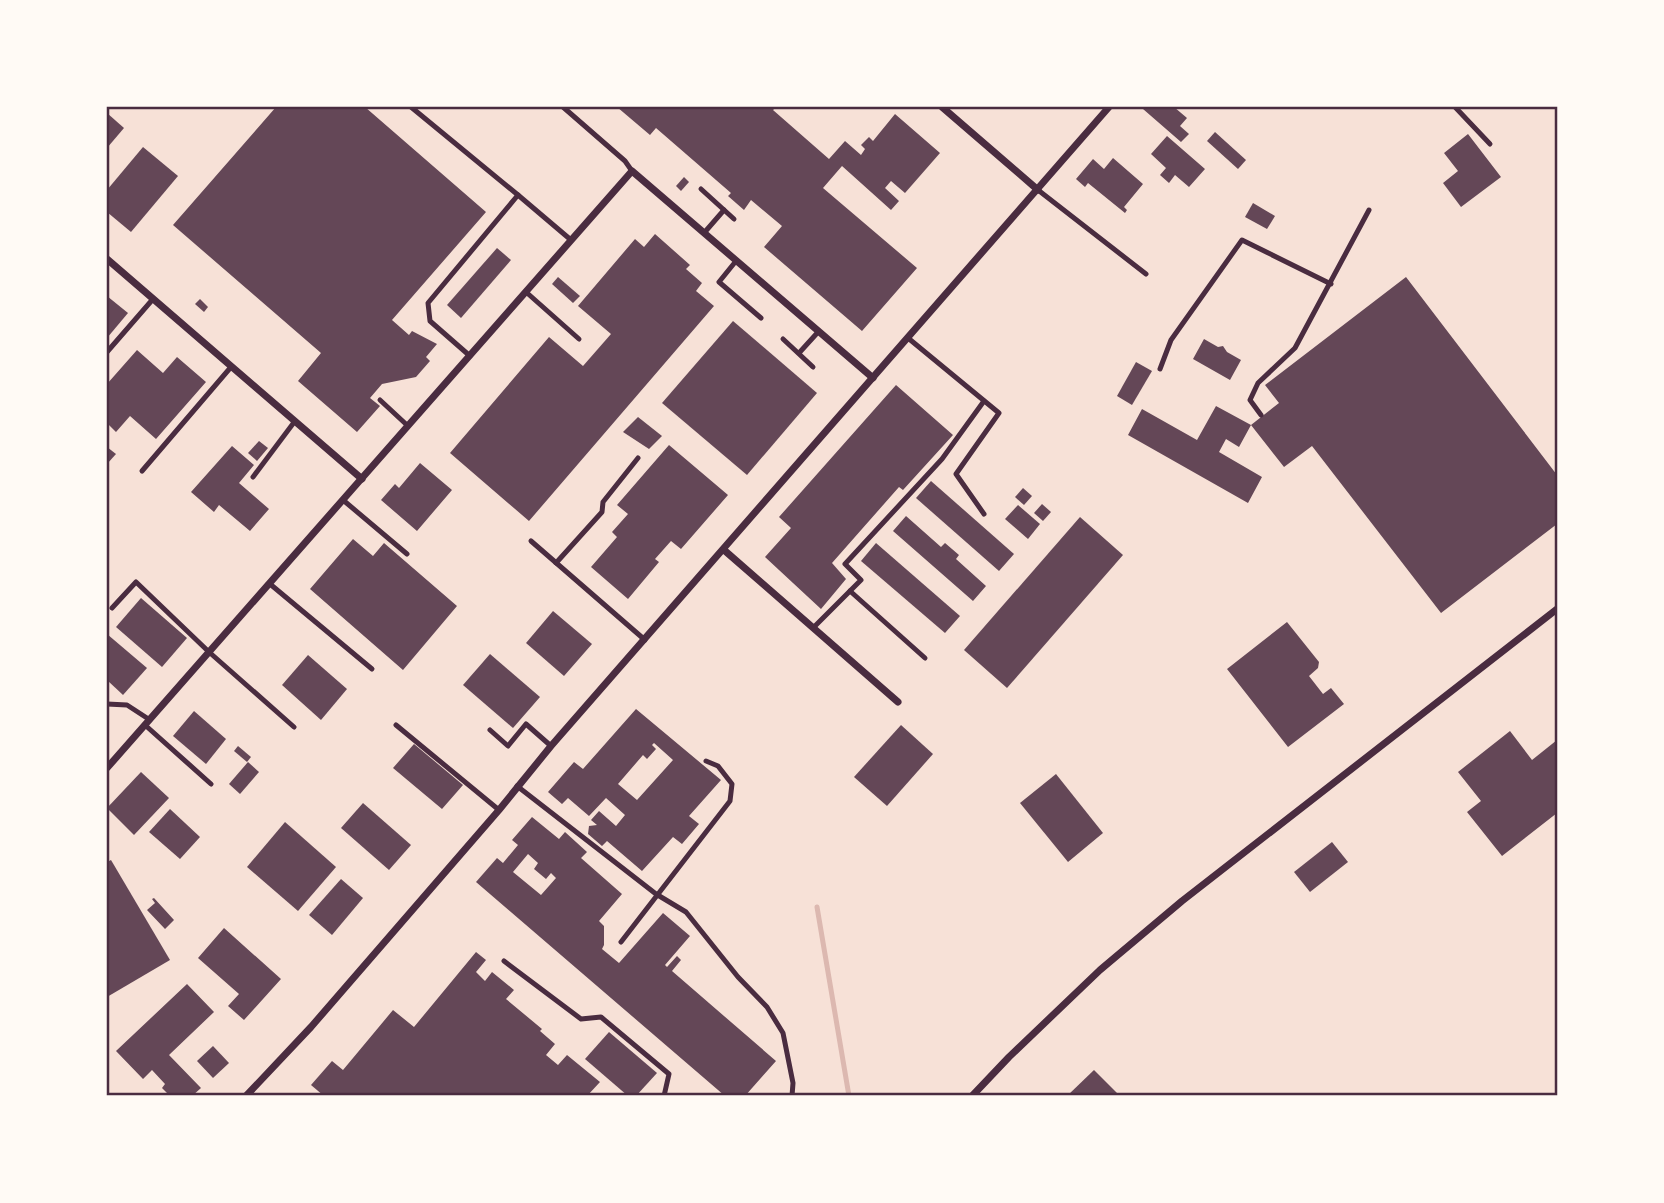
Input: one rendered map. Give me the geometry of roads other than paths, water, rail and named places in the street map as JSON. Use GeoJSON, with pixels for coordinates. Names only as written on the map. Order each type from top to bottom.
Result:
{"type":"FeatureCollection","features":[{"type":"Feature","properties":{"kind":"street"},"geometry":{"type":"LineString","coordinates":[[942,107],[1038,190]]}},
{"type":"Feature","properties":{"kind":"street"},"geometry":{"type":"LineString","coordinates":[[246,1096],[311,1027],[551,746],[1109,107]]}},
{"type":"Feature","properties":{"kind":"street"},"geometry":{"type":"LineString","coordinates":[[107,768],[632,172],[873,378]]}},
{"type":"Feature","properties":{"kind":"street"},"geometry":{"type":"LineString","coordinates":[[107,260],[362,479]]}},
{"type":"Feature","properties":{"kind":"street"},"geometry":{"type":"LineString","coordinates":[[724,550],[898,702]]}},
{"type":"Feature","properties":{"kind":"street"},"geometry":{"type":"LineString","coordinates":[[972,1096],[1100,970],[1182,901],[1557,609]]}},
{"type":"Feature","properties":{"kind":"lane"},"geometry":{"type":"LineString","coordinates":[[411,107],[571,240]]}},
{"type":"Feature","properties":{"kind":"lane"},"geometry":{"type":"LineString","coordinates":[[563,107],[625,161],[632,172]]}},
{"type":"Feature","properties":{"kind":"lane"},"geometry":{"type":"LineString","coordinates":[[1455,107],[1490,144]]}},
{"type":"Feature","properties":{"kind":"lane"},"geometry":{"type":"LineString","coordinates":[[701,189],[734,219]]}},
{"type":"Feature","properties":{"kind":"lane"},"geometry":{"type":"LineString","coordinates":[[1038,190],[1146,274]]}},
{"type":"Feature","properties":{"kind":"lane"},"geometry":{"type":"LineString","coordinates":[[470,356],[430,321],[428,303],[518,195]]}},
{"type":"Feature","properties":{"kind":"lane"},"geometry":{"type":"LineString","coordinates":[[704,233],[724,210]]}},
{"type":"Feature","properties":{"kind":"lane"},"geometry":{"type":"LineString","coordinates":[[1261,415],[1250,400],[1258,383],[1295,348],[1369,210]]}},
{"type":"Feature","properties":{"kind":"lane"},"geometry":{"type":"LineString","coordinates":[[1160,369],[1171,340],[1242,240],[1331,284]]}},
{"type":"Feature","properties":{"kind":"lane"},"geometry":{"type":"LineString","coordinates":[[736,261],[719,282],[761,318]]}},
{"type":"Feature","properties":{"kind":"lane"},"geometry":{"type":"LineString","coordinates":[[526,292],[579,339]]}},
{"type":"Feature","properties":{"kind":"lane"},"geometry":{"type":"LineString","coordinates":[[107,352],[153,299]]}},
{"type":"Feature","properties":{"kind":"lane"},"geometry":{"type":"LineString","coordinates":[[799,353],[818,331]]}},
{"type":"Feature","properties":{"kind":"lane"},"geometry":{"type":"LineString","coordinates":[[908,338],[999,413],[956,474],[984,514]]}},
{"type":"Feature","properties":{"kind":"lane"},"geometry":{"type":"LineString","coordinates":[[783,339],[813,367]]}},
{"type":"Feature","properties":{"kind":"lane"},"geometry":{"type":"LineString","coordinates":[[142,471],[232,367]]}},
{"type":"Feature","properties":{"kind":"lane"},"geometry":{"type":"LineString","coordinates":[[380,400],[408,426]]}},
{"type":"Feature","properties":{"kind":"lane"},"geometry":{"type":"LineString","coordinates":[[813,628],[861,580],[845,564],[942,459],[984,401]]}},
{"type":"Feature","properties":{"kind":"lane"},"geometry":{"type":"LineString","coordinates":[[253,477],[295,421]]}},
{"type":"Feature","properties":{"kind":"lane"},"geometry":{"type":"LineString","coordinates":[[556,563],[601,512],[603,502],[638,458]]}},
{"type":"Feature","properties":{"kind":"lane"},"geometry":{"type":"LineString","coordinates":[[344,500],[407,554]]}},
{"type":"Feature","properties":{"kind":"lane"},"geometry":{"type":"LineString","coordinates":[[531,541],[645,640]]}},
{"type":"Feature","properties":{"kind":"lane"},"geometry":{"type":"LineString","coordinates":[[112,608],[136,582],[209,652],[294,727]]}},
{"type":"Feature","properties":{"kind":"lane"},"geometry":{"type":"LineString","coordinates":[[270,584],[372,669]]}},
{"type":"Feature","properties":{"kind":"lane"},"geometry":{"type":"LineString","coordinates":[[850,591],[925,658]]}},
{"type":"Feature","properties":{"kind":"lane"},"geometry":{"type":"LineString","coordinates":[[107,704],[127,705],[211,784]]}},
{"type":"Feature","properties":{"kind":"lane"},"geometry":{"type":"LineString","coordinates":[[490,730],[508,746],[526,724],[551,746]]}},
{"type":"Feature","properties":{"kind":"lane"},"geometry":{"type":"LineString","coordinates":[[396,725],[499,810]]}},
{"type":"Feature","properties":{"kind":"lane"},"geometry":{"type":"LineString","coordinates":[[621,942],[730,801],[732,784],[718,766],[706,761]]}},
{"type":"Feature","properties":{"kind":"lane"},"geometry":{"type":"LineString","coordinates":[[517,786],[656,894],[685,912],[738,978],[767,1007],[783,1033],[793,1083],[792,1096]]}},
{"type":"Feature","properties":{"kind":"lane"},"geometry":{"type":"LineString","coordinates":[[504,961],[581,1019],[601,1017],[669,1074],[664,1096]]}},
{"type":"Feature","properties":{"kind":"waterway"},"geometry":{"type":"LineString","coordinates":[[817,907],[849,1096]]}}]}
